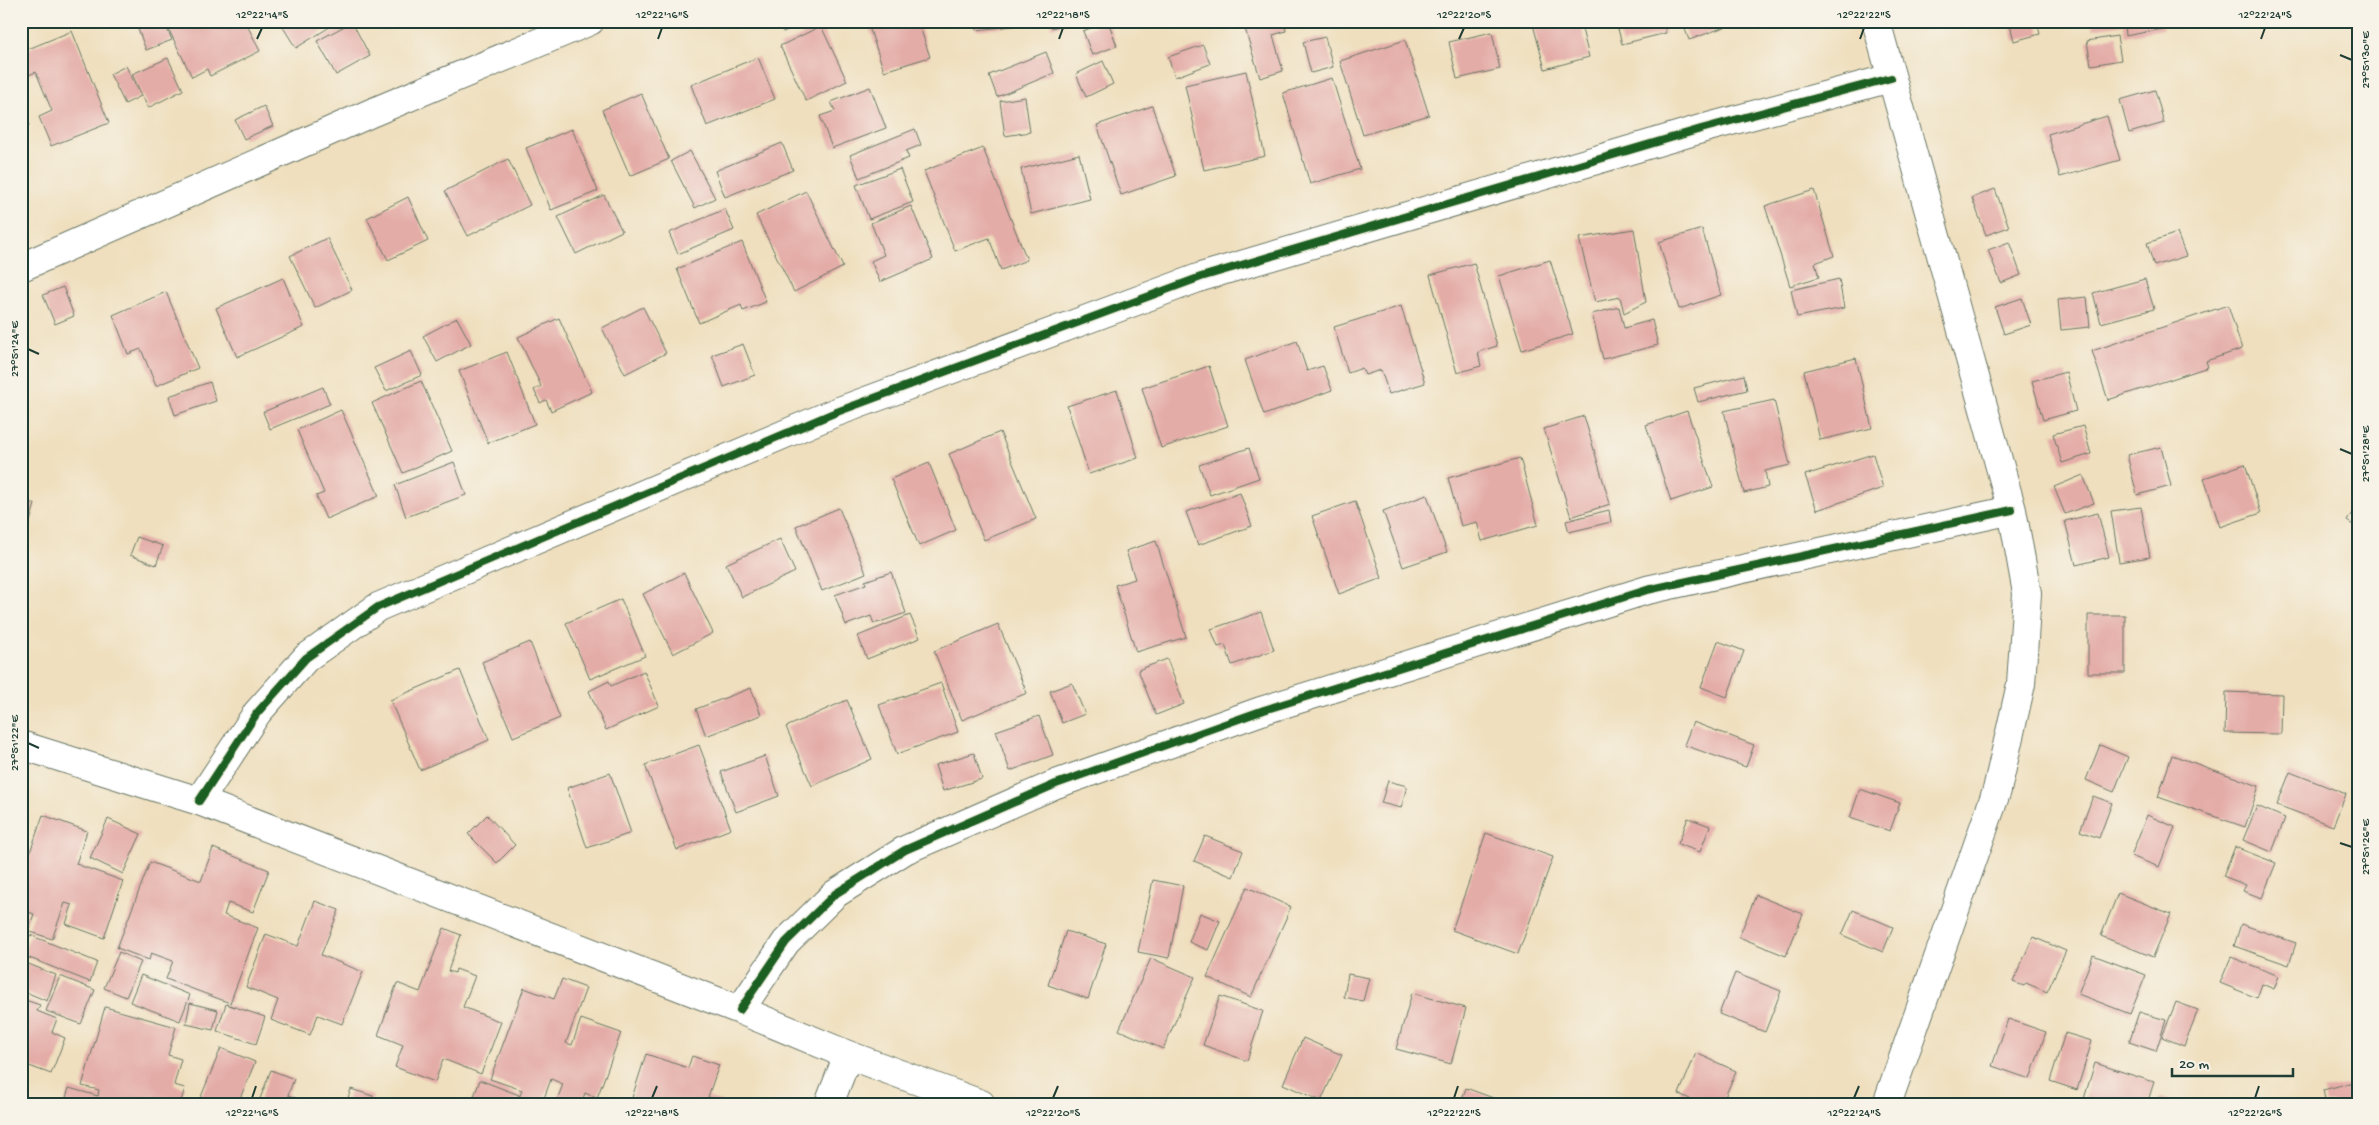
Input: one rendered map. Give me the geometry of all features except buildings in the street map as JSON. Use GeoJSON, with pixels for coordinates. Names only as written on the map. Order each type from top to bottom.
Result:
{"type":"FeatureCollection","features":[{"type":"Feature","properties":{"kind":"street"},"geometry":{"type":"LineString","coordinates":[[22,265],[370,113],[590,21]]}},
{"type":"Feature","properties":{"kind":"street"},"geometry":{"type":"LineString","coordinates":[[1876,21],[2012,510],[2027,593],[2021,684],[1998,790],[1887,1104]]}},
{"type":"Feature","properties":{"kind":"street"},"geometry":{"type":"LineString","coordinates":[[200,801],[257,713],[306,658],[378,607],[834,413],[1201,277],[1701,129],[1891,78]]}},
{"type":"Feature","properties":{"kind":"street"},"geometry":{"type":"LineString","coordinates":[[740,1010],[786,942],[835,894],[905,850],[1056,784],[1264,710],[1647,590],[2012,510]]}},
{"type":"Feature","properties":{"kind":"street"},"geometry":{"type":"LineString","coordinates":[[21,745],[200,801],[740,1010],[848,1055],[980,1104]]}},
{"type":"Feature","properties":{"kind":"street"},"geometry":{"type":"LineString","coordinates":[[829,1104],[848,1055]]}},
{"type":"Feature","properties":{"kind":"cycle path"},"geometry":{"type":"LineString","coordinates":[[199,801],[257,713],[306,658],[378,607],[834,413],[1201,277],[1701,129],[1891,78]]}},
{"type":"Feature","properties":{"kind":"cycle path"},"geometry":{"type":"LineString","coordinates":[[740,1010],[786,942],[835,894],[905,850],[1056,784],[1264,710],[1647,590],[2012,510]]}}]}
